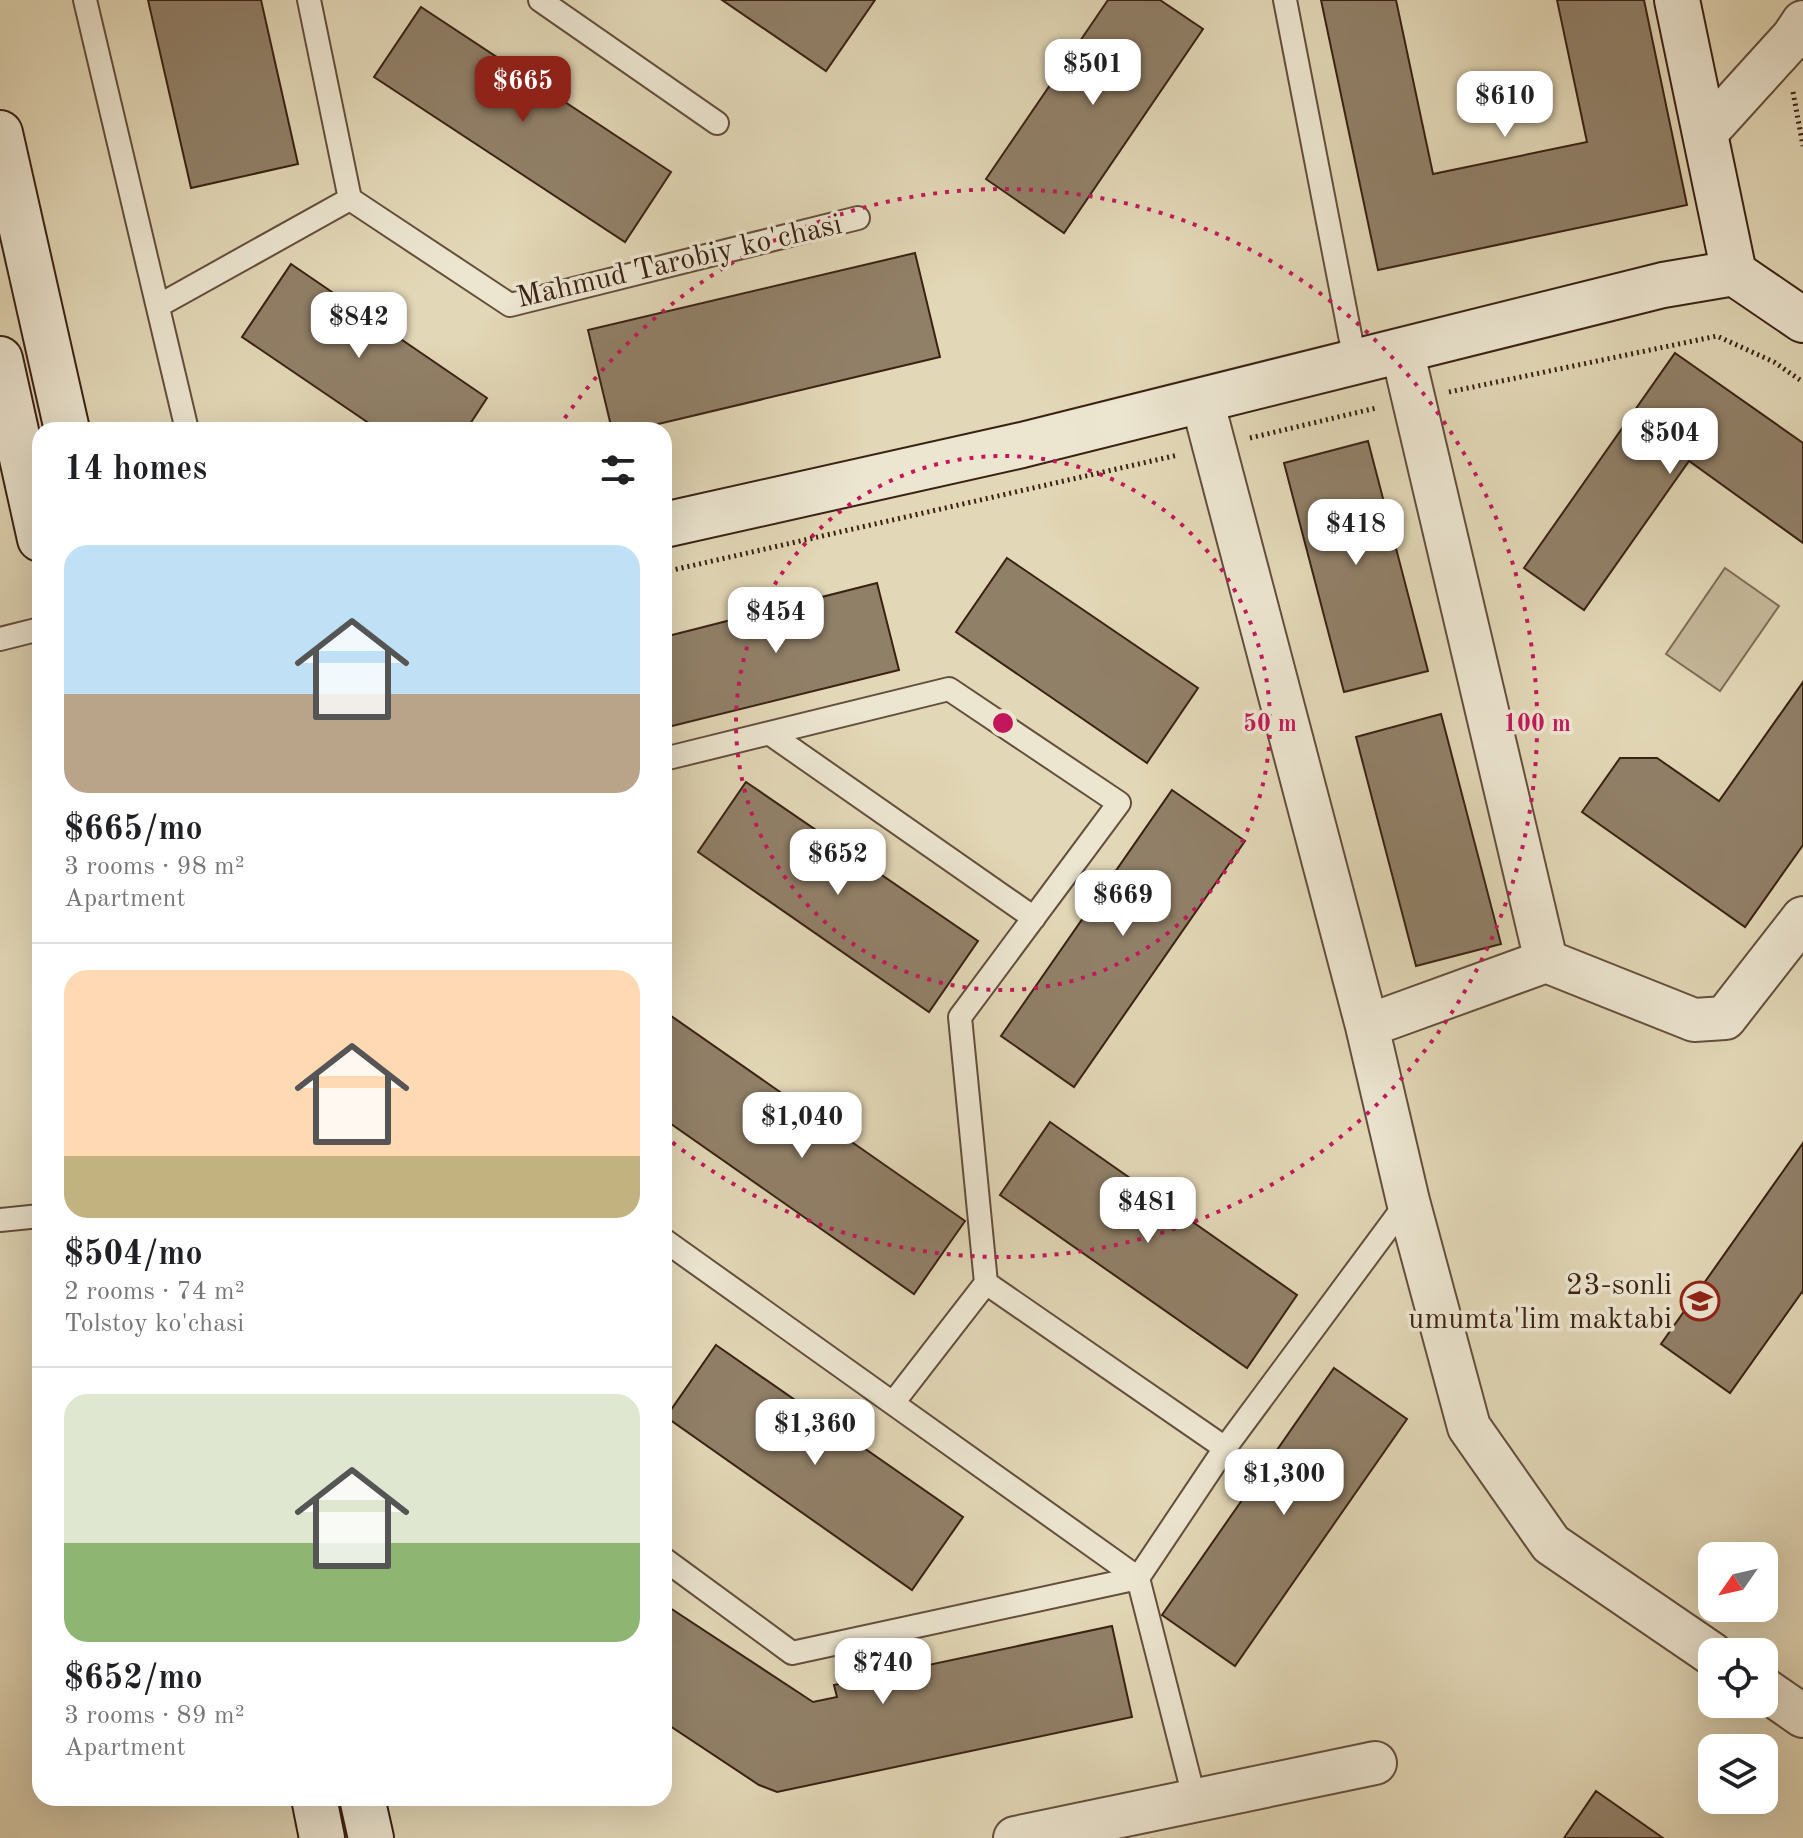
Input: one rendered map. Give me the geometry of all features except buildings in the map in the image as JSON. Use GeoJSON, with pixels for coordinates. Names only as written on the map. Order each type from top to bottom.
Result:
{"type":"FeatureCollection","features":[{"type":"Feature","properties":{"kind":"street"},"geometry":{"type":"LineString","coordinates":[[1677,0],[1734,273]]}},
{"type":"Feature","properties":{"kind":"street"},"geometry":{"type":"LineString","coordinates":[[1705,134],[1803,22]]}},
{"type":"Feature","properties":{"kind":"street"},"geometry":{"type":"LineString","coordinates":[[0,133],[65,422]]}},
{"type":"Feature","properties":{"kind":"street"},"geometry":{"type":"LineString","coordinates":[[672,523],[1022,445],[1663,285],[1734,273],[1803,320]]}},
{"type":"Feature","properties":{"kind":"street"},"geometry":{"type":"LineString","coordinates":[[1402,350],[1546,961]]}},
{"type":"Feature","properties":{"kind":"street"},"geometry":{"type":"LineString","coordinates":[[0,359],[32,503]]}},
{"type":"Feature","properties":{"kind":"street"},"geometry":{"type":"LineString","coordinates":[[1202,400],[1469,1427],[1551,1544],[1698,1644]]}},
{"type":"Feature","properties":{"kind":"street"},"geometry":{"type":"LineString","coordinates":[[1367,1026],[1546,961],[1694,1020],[1725,1018],[1803,918]]}},
{"type":"Feature","properties":{"kind":"street"},"geometry":{"type":"LineString","coordinates":[[1778,1699],[1803,1716]]}},
{"type":"Feature","properties":{"kind":"street"},"geometry":{"type":"LineString","coordinates":[[1015,1838],[1375,1763]]}},
{"type":"Feature","properties":{"kind":"street"},"geometry":{"type":"LineString","coordinates":[[316,1806],[322,1838]]}},
{"type":"Feature","properties":{"kind":"street"},"geometry":{"type":"LineString","coordinates":[[364,1806],[371,1838]]}},
{"type":"Feature","properties":{"kind":"lane"},"geometry":{"type":"LineString","coordinates":[[85,0],[185,422]]}},
{"type":"Feature","properties":{"kind":"lane"},"geometry":{"type":"LineString","coordinates":[[540,0],[717,123]]}},
{"type":"Feature","properties":{"kind":"lane"},"geometry":{"type":"LineString","coordinates":[[1285,0],[1355,361]]}},
{"type":"Feature","properties":{"kind":"lane"},"geometry":{"type":"LineString","coordinates":[[158,306],[350,199],[316,4]]}},
{"type":"Feature","properties":{"kind":"lane","name":"Mahmud Tarobiy ko'chasi"},"geometry":{"type":"LineString","coordinates":[[350,199],[510,305],[858,218]]}},
{"type":"Feature","properties":{"kind":"lane"},"geometry":{"type":"LineString","coordinates":[[0,639],[32,631]]}},
{"type":"Feature","properties":{"kind":"lane"},"geometry":{"type":"LineString","coordinates":[[672,757],[949,689],[1119,803],[960,1017],[986,1283],[893,1403]]}},
{"type":"Feature","properties":{"kind":"lane"},"geometry":{"type":"LineString","coordinates":[[769,733],[1034,918]]}},
{"type":"Feature","properties":{"kind":"lane"},"geometry":{"type":"LineString","coordinates":[[672,1565],[792,1653],[1138,1578],[1225,1448],[1408,1201]]}},
{"type":"Feature","properties":{"kind":"lane"},"geometry":{"type":"LineString","coordinates":[[0,1220],[32,1217]]}},
{"type":"Feature","properties":{"kind":"lane"},"geometry":{"type":"LineString","coordinates":[[672,1246],[1138,1578],[1195,1801]]}},
{"type":"Feature","properties":{"kind":"lane"},"geometry":{"type":"LineString","coordinates":[[986,1283],[1225,1448]]}},
{"type":"Feature","properties":{"kind":"path"},"geometry":{"type":"LineString","coordinates":[[1791,80],[1803,146]]}},
{"type":"Feature","properties":{"kind":"shaded area"},"geometry":{"type":"Polygon","coordinates":[[[1725,568],[1779,606],[1720,691],[1666,654],[1725,568]]]}},
{"type":"Feature","properties":{"kind":"place","name":"23-sonli umumta'lim maktabi"},"geometry":{"type":"Point","coordinates":[1700,1301]}}]}
